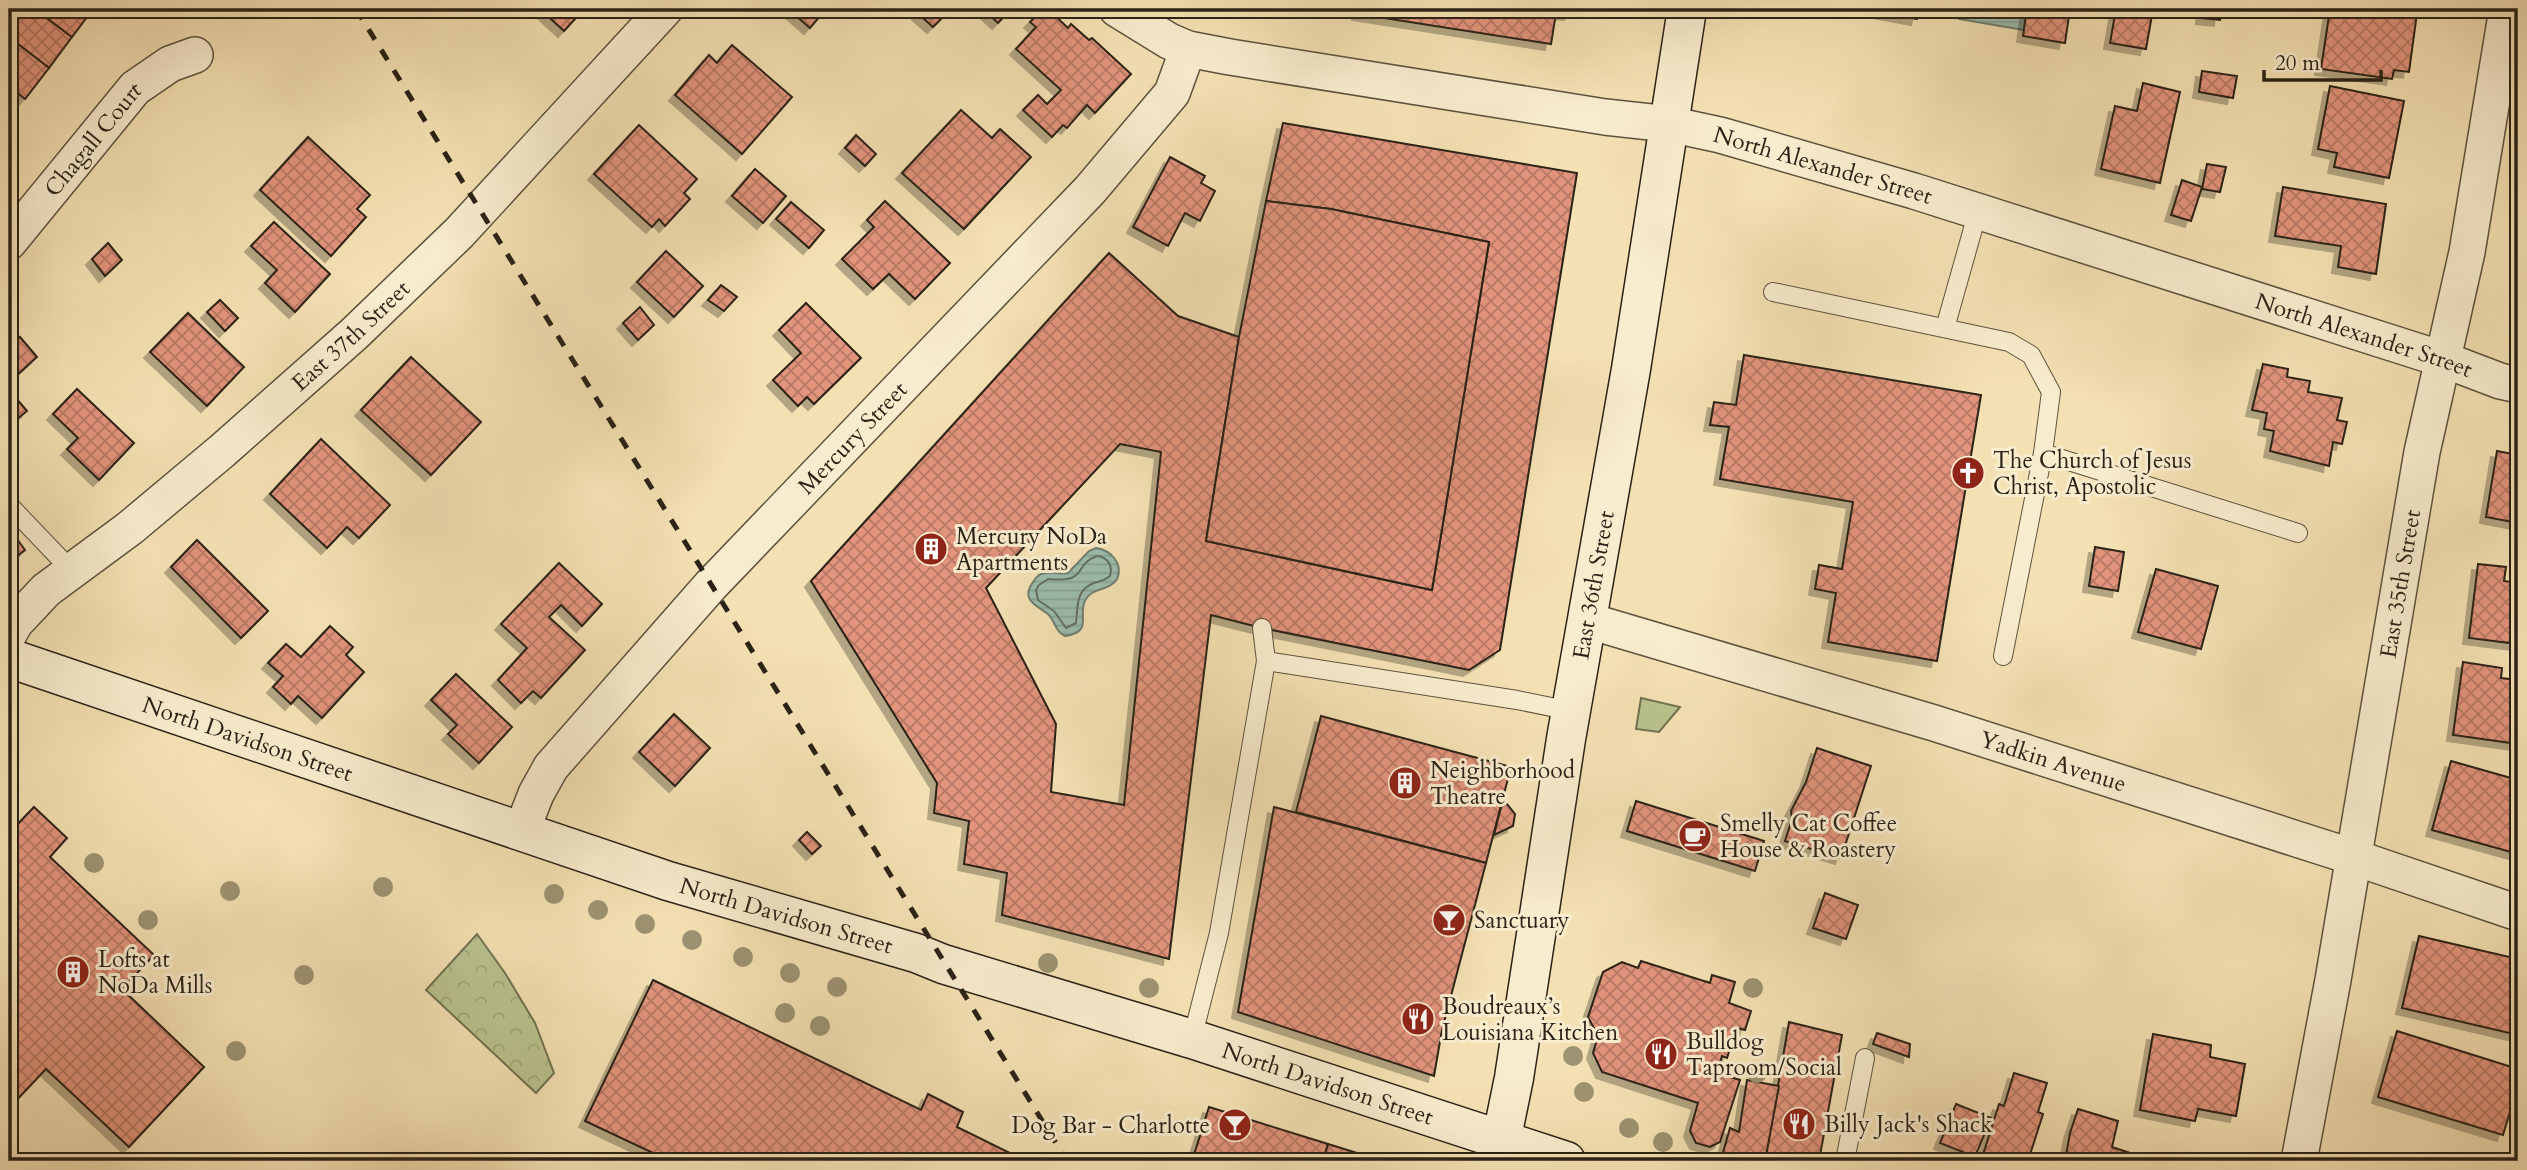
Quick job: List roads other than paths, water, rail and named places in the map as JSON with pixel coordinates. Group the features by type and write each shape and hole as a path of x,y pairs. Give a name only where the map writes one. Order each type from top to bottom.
{"street":[{"name":"East 37th Street","path":"9,634 15,623 46,590 130,528 364,325 459,233 665,9"},
{"name":"North Alexander Street","path":"1117,9 1169,41 1188,49 1591,115 1669,124 1720,135 1978,211 2518,385"},
{"name":"East 36th Street","path":"1500,1150 1514,1078 1586,620 1631,369 1687,9"},
{"name":"East 35th Street","path":"2299,1161 2333,980 2423,452 2467,252 2507,9"},
{"name":"Mercury Street","path":"522,830 536,794 551,767 711,585 1090,190 1172,93 1188,49"},
{"name":"Chagall Court","path":"9,242 135,88 170,64 195,55"},
{"name":"Yadkin Avenue","path":"1586,620 1934,723 2353,857 2518,913"},
{"name":"North Davidson Street","path":"9,658 668,881 916,953 943,964 1192,1039 1500,1150 1566,1161"}],"lane":[{"path":"1945,328 1978,211"},
{"path":"1773,292 2009,342 2031,355 2051,392 2043,453 2003,656"},
{"path":"2043,453 2298,533"},
{"path":"9,505 72,571"},
{"path":"1192,1039 1219,933 1266,661 1262,628"},
{"path":"1266,661 1571,710"},
{"path":"1845,1161 1865,1058"}],"water":[{"path":"1961,9 2027,9 2024,30 1959,19"},
{"path":"1096,548 1106,551 1114,558 1119,568 1117,579 1110,586 1089,595 1083,605 1080,631 1065,636 1059,632 1049,615 1032,602 1029,589 1042,574 1068,573 1089,551"}],"railway":[{"path":"356,9 1067,1161"}],"place":[{"name":"The Church of Jesus Christ, Apostolic","path":"1968,473"},
{"name":"Mercury NoDa Apartments","path":"931,549"},
{"name":"Neighborhood Theatre","path":"1405,783"},
{"name":"Smelly Cat Coffee House & Roastery","path":"1695,836"},
{"name":"Sanctuary","path":"1449,920"},
{"name":"Lofts at NoDa Mills","path":"73,972"},
{"name":"Boudreaux’s Louisiana Kitchen","path":"1418,1019"},
{"name":"Bulldog Taproom/Social","path":"1661,1054"},
{"name":"Billy Jack's Shack","path":"1799,1124"},
{"name":"Dog Bar - Charlotte","path":"1235,1125"}]}
